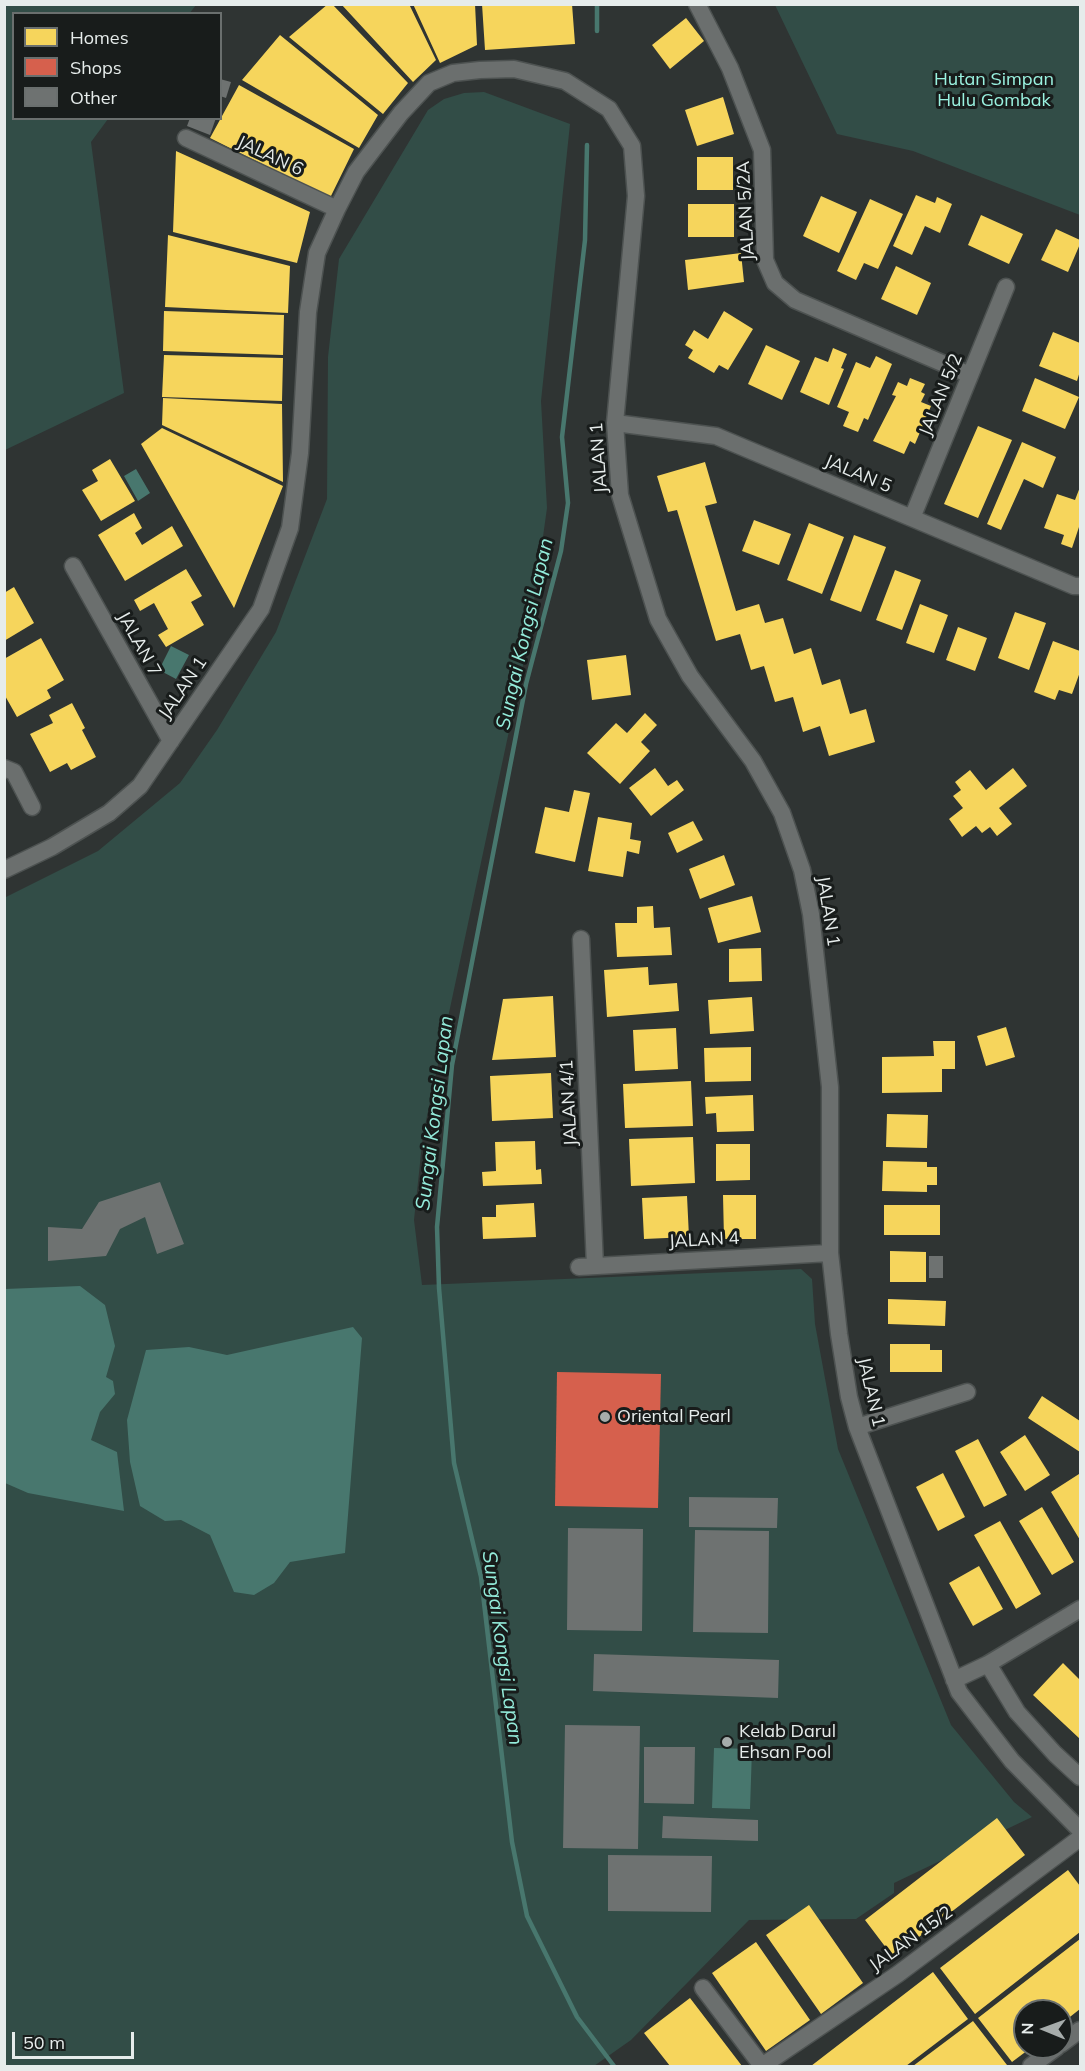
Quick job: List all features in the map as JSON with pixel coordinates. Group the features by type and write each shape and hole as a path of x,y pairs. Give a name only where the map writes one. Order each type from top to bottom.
{"street":[{"name":"JALAN 5/2A","path":"697,4 730,68 762,150 765,260 775,283 795,300 970,375"},
{"name":"JALAN 1","path":"4,870 109,813 140,786 261,609 290,528 300,453 308,312 318,253 336,209 356,172 401,112 429,83 453,73 514,69 565,81 609,109 632,146 636,196 615,423 620,495 658,619 690,676 753,761 782,813 802,870 811,914 830,1087 830,1253 838,1334 849,1397 857,1427 959,1692 1012,1761 1080,1830"},
{"name":"JALAN 6","path":"186,138 336,209"},
{"name":"JALAN 5/2","path":"912,518 1006,287"},
{"name":"JALAN 5","path":"615,423 716,436 1074,586 1080,586"},
{"name":"JALAN 7","path":"73,566 171,741"},
{"path":"4,768 14,772 32,807"},
{"name":"JALAN 4/1","path":"581,939 587,1266"},
{"name":"JALAN 4","path":"587,1266 830,1253"},
{"path":"857,1427 967,1392"},
{"path":"954,1680 988,1664 1080,1610"},
{"path":"988,1664 1017,1712 1055,1754 1080,1777"},
{"name":"JALAN 15/2","path":"762,2066 898,1974 1080,1838"},
{"path":"703,1988 762,2066"}],"green space":[{"path":"4,5 196,5 191,12 12,12 12,120 107,120 91,142 124,393 5,450"},
{"name":"Hutan Simpan Hulu Gombak","path":"775,5 1080,5 1080,215 913,151 837,134"},
{"path":"484,92 570,124 541,401 547,508 529,637 423,1135 414,1220 422,1285 801,1269 812,1279 815,1324 838,1449 951,1725 1014,1802 1032,1817 894,1883 894,1893 856,1919 749,1920 631,2040 594,2066 5,2066 4,898 98,851 180,783 217,730 276,632 327,499 328,357 339,259 428,110 444,99 464,93"}],"shaded area":[{"path":"136,469 150,493 138,501 124,476"},
{"path":"171,646 189,655 176,679 159,670"},
{"path":"80,1286 105,1305 115,1346 106,1377 113,1381 115,1394 100,1412 91,1440 117,1452 124,1511 28,1493 5,1483 5,1289"},
{"path":"353,1327 362,1338 345,1553 290,1562 274,1583 254,1595 234,1592 210,1535 181,1520 165,1521 140,1506 130,1462 127,1420 146,1350 189,1347 227,1355"},
{"path":"714,1748 752,1749 750,1809 712,1808"}],"building: Homes":[{"path":"328,4 332,4 408,83 383,114 289,37"},
{"path":"341,4 409,4 436,60 413,82"},
{"path":"413,4 475,4 477,45 440,63"},
{"path":"482,4 572,4 575,44 485,50"},
{"path":"686,18 704,41 670,69 652,45"},
{"path":"280,35 378,115 359,148 242,80"},
{"path":"239,85 354,149 330,198 210,138 222,120"},
{"path":"723,97 734,134 697,146 685,110"},
{"path":"176,151 310,212 297,263 173,232"},
{"path":"697,157 733,157 733,190 697,190"},
{"path":"916,195 935,203 937,197 952,204 940,233 925,226 912,255 893,246"},
{"path":"821,196 857,212 839,253 803,236"},
{"path":"870,199 903,214 878,269 864,263 856,280 837,271"},
{"path":"688,204 734,204 734,237 688,237"},
{"path":"981,215 1023,234 1009,264 968,245"},
{"path":"1056,229 1080,240 1068,272 1041,260"},
{"path":"168,235 290,266 288,313 165,307"},
{"path":"741,253 744,282 688,290 685,260"},
{"path":"896,266 931,283 917,315 881,299"},
{"path":"164,311 284,315 283,355 163,351"},
{"path":"724,311 753,329 728,370 719,365 714,373 688,358 693,350 685,345 694,330 708,339"},
{"path":"1053,332 1080,343 1080,371 1077,381 1039,366"},
{"path":"766,345 800,361 782,400 748,384"},
{"path":"833,348 847,354 841,368 844,369 829,405 800,392 815,357 828,362"},
{"path":"164,355 283,358 282,401 162,397"},
{"path":"876,356 892,364 868,420 864,418 858,432 843,426 849,412 837,407 856,362 870,368"},
{"path":"910,378 925,384 921,392 925,394 921,402 931,406 915,444 910,441 904,454 873,441 896,396 892,395 898,382 907,386"},
{"path":"1035,378 1079,397 1065,429 1022,411"},
{"path":"163,398 282,404 283,482 162,425"},
{"path":"978,426 1012,440 978,518 944,504"},
{"path":"162,428 283,486 234,608 141,444"},
{"path":"1022,442 1056,457 1043,488 1024,479 1001,530 987,524"},
{"path":"110,459 135,501 101,521 82,490 98,481 92,470"},
{"path":"705,462 717,503 705,506 736,611 759,604 765,623 783,618 794,654 811,648 822,685 840,679 850,714 866,709 875,742 829,756 820,726 803,732 793,697 775,702 764,666 751,670 740,634 716,641 677,510 668,512 657,476"},
{"path":"1080,487 1080,524 1072,548 1061,544 1064,535 1044,528 1057,494 1075,500"},
{"path":"134,513 142,528 135,533 142,545 172,526 183,546 125,581 98,535"},
{"path":"754,520 791,534 779,565 742,551"},
{"path":"809,523 844,537 822,594 787,580"},
{"path":"854,535 886,547 861,612 830,600"},
{"path":"186,569 202,596 191,602 204,625 166,647 158,635 168,629 154,603 140,611 134,600"},
{"path":"895,570 921,580 902,630 876,620"},
{"path":"14,587 34,623 4,641 4,593"},
{"path":"920,604 948,615 934,653 906,643"},
{"path":"1015,612 1046,623 1029,670 998,658"},
{"path":"958,627 987,638 975,671 946,660"},
{"path":"41,638 64,680 47,690 51,698 17,717 4,694 4,659"},
{"path":"1053,641 1080,651 1080,672 1072,694 1059,690 1055,700 1034,692"},
{"path":"626,655 631,695 592,700 587,660"},
{"path":"72,703 85,728 82,730 96,757 71,770 67,763 50,772 30,734 53,723 49,715"},
{"path":"645,713 657,725 641,742 650,751 620,784 587,753 616,723 627,733"},
{"path":"655,768 668,786 677,780 684,790 651,816 629,788"},
{"path":"1013,768 1027,786 999,808 1012,824 997,836 990,827 982,833 976,826 962,837 949,819 963,808 953,796 961,790 955,782 970,770 986,790"},
{"path":"574,790 590,793 575,862 535,853 545,807 569,812"},
{"path":"598,817 632,823 630,839 641,841 639,854 627,851 623,877 588,871"},
{"path":"693,821 703,840 677,853 668,833"},
{"path":"724,855 735,885 700,899 689,869"},
{"path":"752,896 761,932 718,943 708,908"},
{"path":"653,906 654,928 670,927 672,955 617,957 615,923 637,923 637,907"},
{"path":"761,948 762,981 729,982 729,949"},
{"path":"648,967 649,985 677,983 679,1011 607,1017 604,970"},
{"path":"553,996 556,1057 492,1060 503,999"},
{"path":"752,997 754,1031 710,1034 708,1000"},
{"path":"1006,1027 1015,1057 986,1066 977,1036"},
{"path":"676,1028 678,1069 635,1071 633,1030"},
{"path":"933,1041 955,1041 955,1069 942,1069 942,1092 882,1093 882,1057 934,1056"},
{"path":"751,1047 751,1081 705,1082 704,1048"},
{"path":"551,1073 553,1118 492,1121 490,1076"},
{"path":"691,1081 693,1126 625,1128 623,1084"},
{"path":"753,1095 754,1131 717,1132 716,1113 706,1114 705,1097"},
{"path":"887,1114 928,1115 927,1148 886,1147"},
{"path":"693,1137 695,1183 631,1186 629,1139"},
{"path":"535,1141 536,1170 541,1169 542,1184 483,1186 482,1172 496,1171 495,1142"},
{"path":"716,1144 750,1144 750,1180 716,1181"},
{"path":"883,1161 927,1162 927,1167 937,1167 937,1185 927,1185 927,1192 882,1191"},
{"path":"723,1195 756,1195 756,1239 724,1239"},
{"path":"687,1196 689,1237 644,1239 642,1198"},
{"path":"534,1203 536,1237 483,1239 482,1217 496,1217 496,1205"},
{"path":"884,1205 940,1205 940,1235 884,1235"},
{"path":"890,1251 926,1252 926,1282 890,1282"},
{"path":"888,1299 946,1301 945,1326 888,1324"},
{"path":"890,1344 930,1344 930,1350 942,1350 942,1372 890,1372"},
{"path":"1042,1396 1080,1421 1080,1452 1028,1418"},
{"path":"1025,1435 1050,1475 1025,1491 1000,1452"},
{"path":"978,1439 1007,1495 984,1507 955,1451"},
{"path":"943,1473 965,1517 938,1531 916,1487"},
{"path":"1079,1474 1080,1477 1080,1540 1051,1492"},
{"path":"1042,1507 1074,1562 1052,1575 1019,1521"},
{"path":"1000,1521 1041,1594 1016,1609 974,1535"},
{"path":"979,1566 1003,1609 973,1626 949,1583"},
{"path":"1063,1663 1080,1680 1080,1739 1033,1695"},
{"path":"997,1818 1025,1855 893,1957 865,1920"},
{"path":"1068,1870 1080,1886 1080,1932 975,2014 940,1968"},
{"path":"809,1905 863,1983 821,2014 766,1935"},
{"path":"1080,1939 1080,2009 1073,2015 1073,1999 1013,1999 1013,2059 1016,2059 1012,2062 978,2018"},
{"path":"756,1942 810,2020 766,2051 712,1973"},
{"path":"933,1972 968,2019 906,2066 811,2066"},
{"path":"690,1998 742,2066 670,2066 644,2033"},
{"path":"973,2021 1006,2066 913,2066"}],"building: Shops":[{"path":"557,1372 661,1374 658,1508 555,1506"}],"building: Other":[{"path":"222,80 231,82 226,98 222,97"},
{"path":"189,120 215,120 210,135 187,126"},
{"path":"160,1182 184,1244 157,1254 145,1217 120,1229 106,1256 48,1261 48,1227 82,1229 99,1202"},
{"path":"929,1256 943,1256 943,1278 929,1278"},
{"path":"689,1497 778,1498 777,1528 689,1527"},
{"path":"568,1528 643,1529 642,1631 567,1630"},
{"path":"695,1530 769,1531 768,1633 693,1632"},
{"path":"594,1654 779,1660 778,1698 593,1691"},
{"path":"565,1725 640,1726 638,1849 563,1848"},
{"path":"644,1747 695,1747 694,1804 644,1803"},
{"path":"663,1816 758,1820 758,1841 662,1838"},
{"path":"608,1855 712,1856 711,1912 608,1911"}],"waterway":[{"name":"Sungai Kongsi Lapan","path":"597,4 597,31"},
{"name":"Sungai Kongsi Lapan","path":"587,145 585,240 562,437 568,503 561,551 526,684 452,1065 437,1227 439,1288 454,1463 481,1577 512,1842 527,1916 577,2017 614,2066"}],"place":[{"name":"Oriental Pearl","path":"605,1417"},
{"name":"Kelab Darul Ehsan Pool","path":"727,1742"}]}
